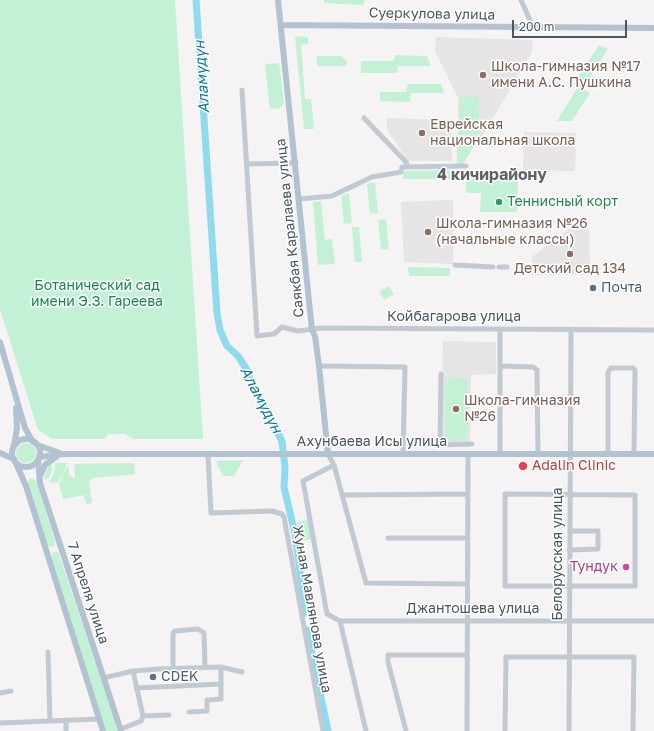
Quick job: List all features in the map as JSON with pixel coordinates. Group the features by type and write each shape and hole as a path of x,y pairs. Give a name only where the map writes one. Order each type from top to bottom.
{"main road":[{"name":"Саякбая Каралаева улица","path":"278,0 300,199 312,330 315,336 319,366 328,454"},
{"name":"Суеркулова улица","path":"281,25 654,28"},
{"path":"0,342 24,428 40,452 38,458 32,466 25,467 0,453"},
{"path":"14,460 17,428 16,398"},
{"path":"0,453 14,448 22,440 35,443"},
{"name":"Ахунбаева Исы улица","path":"35,443 49,450 65,454"},
{"name":"Ахунбаева Исы улица","path":"38,458 65,454 654,454"},
{"path":"39,479 45,465 54,457 65,454"},
{"name":"7 Апреля улица","path":"38,458 39,479 60,548 121,730"},
{"name":"7 Апреля улица","path":"14,460 26,486 103,731"},
{"path":"47,552 60,548"}],"street":[{"path":"521,0 533,27"},
{"path":"242,90 246,164 296,162"},
{"path":"364,118 406,162 408,167"},
{"name":"Койбагарова улица","path":"246,164 257,336 274,334 282,327 298,331 321,328 654,330"},
{"path":"300,199 332,196 372,177 401,172 402,167 466,166"},
{"path":"455,265 507,267"},
{"path":"500,329 500,454"},
{"name":"Белорусская улица","path":"569,731 571,330"},
{"path":"319,366 405,367 403,454"},
{"path":"500,366 533,367 537,370 538,454"},
{"path":"608,454 608,372 611,368 633,368 635,370 634,454"},
{"path":"441,374 440,445 472,444"},
{"name":"Жуная Мавлянова улица","path":"208,454 211,513 272,511 282,514 284,517 323,731"},
{"path":"328,454 334,465 343,495 366,583 467,584"},
{"path":"467,731 468,454"},
{"path":"334,465 303,481 327,614 340,621 366,731"},
{"path":"343,495 468,494"},
{"path":"505,494 571,494 635,495 635,586 505,586 505,494"},
{"path":"569,550 598,549 598,531 570,531"},
{"path":"388,538 468,538"},
{"name":"Джантошева улица","path":"340,621 654,621"},
{"path":"173,668 173,633 175,631 198,629 204,633 205,667"},
{"path":"48,652 50,721"},
{"path":"406,731 388,662 388,654 467,655"},
{"path":"505,731 506,657 634,657 633,731"},
{"path":"103,678 133,671 173,668 221,667 242,672"},
{"path":"189,712 207,711 207,700 221,699 221,667"},
{"path":"121,730 141,721 143,716 133,671"},
{"path":"136,688 221,684"},
{"path":"0,693 12,692"},
{"path":"143,716 169,715"},
{"path":"0,723 100,719"},
{"path":"66,720 66,731"}],"shaded area":[{"name":"Школа-гимназия №17 имени А.С. Пушкина","path":"436,37 533,40 532,52 480,140 458,140 458,98 435,51"},
{"path":"387,118 451,120 452,161 408,161 387,130"},
{"path":"524,132 576,133 575,171 523,170"},
{"name":"Школа-гимназия №26 (начальные классы)","path":"453,200 453,264 404,262 401,202"},
{"path":"569,229 589,229 590,275 531,275 532,257"},
{"name":"Школа-гимназия №26","path":"443,341 496,342 496,374 471,375 470,444 442,444"}],"green space":[{"name":"Ботанический сад имени Э.З. Гареева","path":"0,0 175,0 203,439 133,439 125,434 109,434 104,439 53,439 38,430 0,309"},
{"path":"324,0 365,0 363,5 324,3"},
{"path":"295,36 308,37 308,44 301,45 305,99 311,99 314,129 304,129"},
{"path":"599,45 608,49 583,89 590,93 572,121 557,121 578,87 574,84"},
{"path":"395,55 427,56 431,66 398,66 397,73 361,73 361,61 394,61"},
{"path":"317,56 340,56 346,60 347,66 317,66"},
{"path":"279,63 284,103 280,108 270,109 265,64"},
{"path":"408,84 441,84 444,93 411,93 410,102 380,101 380,92 406,92"},
{"path":"460,97 479,97 479,134 459,134"},
{"path":"457,140 477,141 463,164 457,164"},
{"path":"457,170 453,179 403,179 403,171"},
{"name":"Теннисный корт","path":"466,177 518,178 517,212 480,212 481,193 466,193"},
{"path":"375,182 378,213 370,214 367,184"},
{"path":"349,193 352,223 344,224 341,196"},
{"path":"321,201 325,240 332,239 335,264 318,265 313,202"},
{"path":"386,219 389,249 381,250 378,220"},
{"path":"352,227 359,227 362,262 355,262"},
{"path":"408,267 450,268 450,276 409,276"},
{"path":"389,286 394,294 384,300 379,292"},
{"path":"457,377 467,380 468,384 468,435 465,439 455,442 447,439 445,435 445,384 447,380"},
{"path":"26,443 33,446 36,453 33,460 26,463 19,460 16,453 19,446"},
{"path":"243,460 234,476 223,476 216,461"},
{"path":"52,461 52,471 49,478 44,480 48,467"},
{"path":"55,463 67,463 64,472 57,483 49,482 54,473"},
{"path":"134,463 135,474 92,478 89,482 92,503 86,504 84,495 63,499 59,483 67,467 69,468 69,475 74,478 74,464"},
{"path":"30,478 36,480 55,542 54,547 49,547 47,544 28,483"},
{"path":"308,520 312,539 300,541 297,522"},
{"path":"57,551 118,731 106,731 52,558 52,553"}],"waterway":[{"name":"Аламүдүн","path":"196,0 217,313 220,330 227,346 238,356 247,370 253,387 282,441 285,468 284,487 295,534 301,579 303,614"},
{"name":"Аламүдүн","path":"307,630 328,731"}],"place":[{"name":"Школа-гимназия №17 имени А.С. Пушкина","path":"483,75"},
{"name":"Еврейская национальная школа","path":"422,133"},
{"name":"Теннисный корт","path":"499,202"},
{"name":"Школа-гимназия №26 (начальные классы)","path":"428,232"},
{"name":"Детский сад 134","path":"570,254"},
{"name":"Почта","path":"593,288"},
{"name":"Школа-гимназия №26","path":"456,409"},
{"name":"Adalin Clinic","path":"523,466"},
{"name":"Тундук","path":"626,567"},
{"name":"CDEK","path":"153,677"}],"district":[{"name":"4 кичирайону","path":"492,175"}]}
